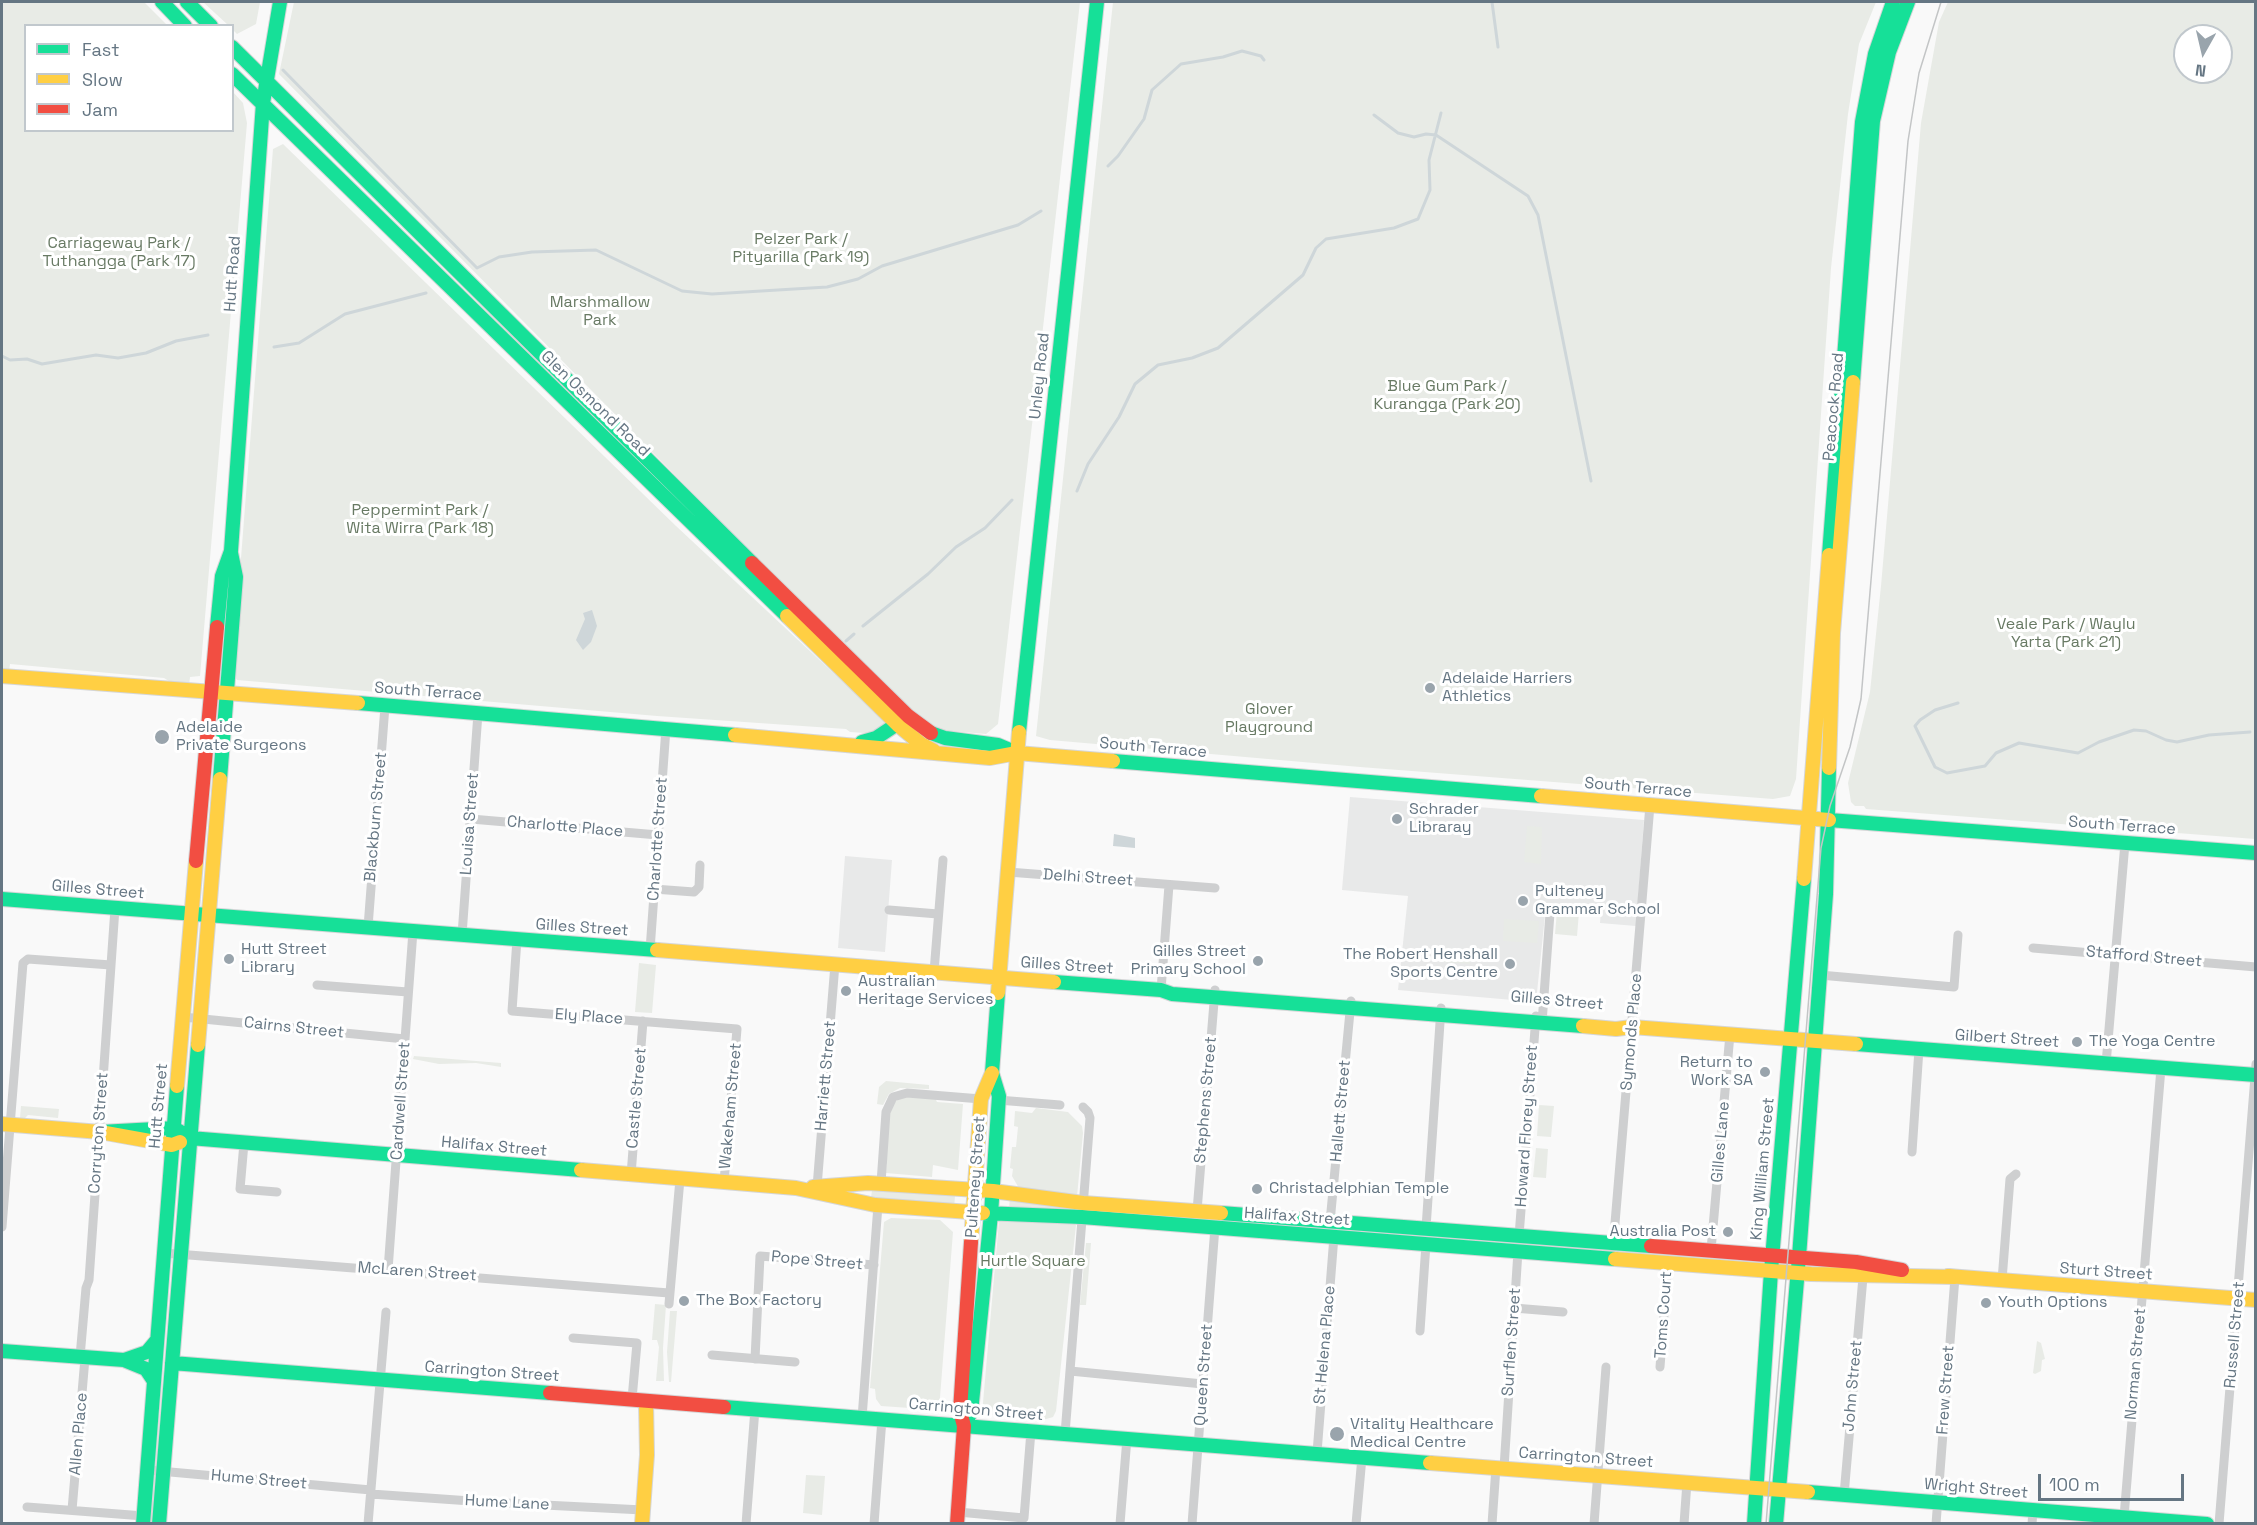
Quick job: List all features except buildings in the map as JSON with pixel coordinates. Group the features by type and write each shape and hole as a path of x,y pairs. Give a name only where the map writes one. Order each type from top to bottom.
{"main road":[{"path":"162,2 182,24"},
{"path":"187,2 209,24"},
{"name":"Hutt Road","path":"226,693 236,577 231,551 263,103 280,2"},
{"name":"Unley Road","path":"1017,753 1097,2"},
{"name":"Peacock Road","path":"1827,820 1837,513 1862,122 1875,54 1893,2"},
{"name":"Peacock Road","path":"1808,818 1873,121 1889,52 1908,2"},
{"name":"Glen Osmond Road","path":"234,49 266,78 508,321 814,633"},
{"name":"Glen Osmond Road","path":"234,76 497,331 814,633 903,720 921,744 939,753"},
{"path":"497,331 508,321"},
{"name":"Hutt Road","path":"210,692 222,576 231,551"},
{"name":"South Terrace","path":"2,676 666,728 990,758 1017,753 2256,853"},
{"name":"Hutt Street","path":"144,1520 172,1145 210,692"},
{"name":"Hutt Street","path":"159,1524 226,693"},
{"name":"South Terrace","path":"851,744 876,738 903,720 945,738 998,745 1017,753"},
{"name":"Pulteney Street","path":"964,1425 970,1412 993,1191 998,1100 992,1073 1017,753"},
{"name":"King William Street","path":"1754,1524 1772,1255 1808,818"},
{"path":"1776,1524 1798,1273 1826,894 1827,820"},
{"name":"Gilles Street","path":"2,898 1161,990 1172,994 1214,993 1441,1011 1539,1019 1616,1029 1630,1027 1791,1039"},
{"name":"Gilbert Street","path":"1791,1039 2161,1068 2255,1071"},
{"name":"Pulteney Street","path":"957,1518 964,1425 960,1411 981,1099 992,1073"},
{"path":"6,1124 100,1132 172,1145"},
{"path":"100,1132 174,1128"},
{"name":"Halifax Street","path":"174,1128 190,1138"},
{"name":"Halifax Street","path":"172,1145 190,1138 631,1174 795,1188 878,1205 973,1213 1083,1210 1196,1218 1330,1222 1772,1255"},
{"name":"Halifax Street","path":"795,1188 881,1183 993,1191 1083,1210"},
{"name":"Halifax Street","path":"1196,1218 1215,1227 1798,1273"},
{"path":"1425,1244 1426,1228"},
{"name":"Sturt Street","path":"1772,1255 1856,1262 1954,1277"},
{"name":"Sturt Street","path":"1798,1273 1863,1277 1954,1277 2256,1300"},
{"path":"124,1360 147,1352 157,1340"},
{"path":"2,1351 124,1360 146,1369 154,1380"},
{"name":"Carrington Street","path":"172,1363 1778,1490"},
{"path":"642,1517 647,1455 646,1400"},
{"name":"Wright Street","path":"1778,1490 1938,1502 2033,1517 2207,1524"}],"street":[{"name":"Blackburn Street","path":"368,927 385,706"},
{"name":"Louisa Street","path":"462,935 477,713"},
{"name":"Charlotte Street","path":"650,950 666,728"},
{"name":"Symonds Place","path":"1612,1258 1650,805"},
{"name":"Charlotte Place","path":"471,819 658,835"},
{"path":"2106,1064 2125,843"},
{"path":"934,972 943,860"},
{"path":"654,889 694,892 699,888 700,865"},
{"name":"Delhi Street","path":"1008,872 1215,888"},
{"path":"1161,990 1169,885"},
{"name":"Corryton Street","path":"83,1357 86,1288 89,1280 115,908"},
{"path":"889,909 938,914"},
{"name":"Howard Florey Street","path":"1519,1236 1550,913"},
{"name":"Cardwell Street","path":"388,1270 413,931"},
{"path":"1820,975 1954,987 1958,935"},
{"name":"Ely Place","path":"517,939 512,1011 737,1029"},
{"name":"Stafford Street","path":"2033,948 2256,967"},
{"path":"2,1227 6,1124 23,963 28,959 111,965"},
{"name":"Harriett Street","path":"817,1187 835,964"},
{"path":"317,985 408,992"},
{"name":"Stephens Street","path":"1196,1218 1214,993"},
{"name":"Hallett Street","path":"1330,1222 1351,1004"},
{"path":"1426,1228 1441,1011"},
{"name":"Cairns Street","path":"183,1017 405,1039"},
{"name":"Castle Street","path":"631,1174 643,1021"},
{"name":"Wakeham Street","path":"724,1182 737,1029"},
{"name":"Gilles Lane","path":"1711,1250 1730,1034"},
{"path":"1912,1152 1919,1049"},
{"name":"Norman Street","path":"2118,1519 2143,1292 2161,1068"},
{"name":"Russell Street","path":"2219,1524 2255,1071"},
{"path":"881,1183 886,1112 893,1097 907,1093 981,1099"},
{"path":"998,1100 1060,1105"},
{"path":"1065,1434 1090,1118 1083,1107"},
{"path":"244,1143 240,1189 278,1192"},
{"path":"2002,1280 2010,1179 2016,1174"},
{"path":"669,1304 680,1179"},
{"path":"862,1418 878,1205"},
{"name":"Queen Street","path":"1192,1524 1215,1227"},
{"name":"St Helena Place","path":"1317,1453 1334,1236"},
{"path":"1420,1331 1425,1244"},
{"name":"Surflen Street","path":"1492,1524 1500,1468 1518,1251"},
{"name":"McLaren Street","path":"164,1253 669,1293"},
{"name":"Pope Street","path":"755,1359 760,1256 874,1265"},
{"name":"Toms Court","path":"1660,1367 1668,1263"},
{"name":"John Street","path":"1844,1495 1863,1277"},
{"name":"Frew Street","path":"1936,1524 1954,1277"},
{"path":"1514,1308 1563,1312"},
{"path":"368,1524 386,1312"},
{"path":"573,1338 638,1343 646,1400"},
{"path":"712,1355 795,1362"},
{"name":"Allen Place","path":"72,1510 83,1357"},
{"path":"1594,1524 1606,1368"},
{"path":"1070,1371 1203,1384"},
{"path":"746,1524 755,1409"},
{"path":"874,1524 882,1419"},
{"path":"957,1518 1024,1518 1031,1431"},
{"path":"1120,1524 1127,1438"},
{"path":"1356,1524 1362,1457"},
{"name":"Hume Street","path":"147,1470 371,1492"},
{"path":"1684,1524 1687,1482"},
{"name":"Hume Lane","path":"371,1492 642,1517"},
{"path":"27,1507 72,1510 144,1520"}],"shaded area":[{"path":"592,610 597,626 591,642 583,650 576,640 585,619 583,613"},
{"name":"Pulteney Grammar School","path":"1350,797 1644,820 1636,926 1600,923 1601,910 1546,906 1536,1002 1398,990 1408,896 1342,890"},
{"path":"1114,834 1135,838 1135,848 1113,846"},
{"path":"845,856 892,860 885,952 838,948"}],"green space":[{"name":"Carriageway Park / Tuthangga (Park 17)","path":"2,2 144,2 166,24 24,24 24,132 234,132 234,93 243,103 247,123 200,676 190,677 189,686 177,686 164,678 10,664 9,671 2,671"},
{"path":"203,2 260,2 256,24 237,34 234,31 234,24 227,24"},
{"name":"Pelzer Park / Pityarilla (Park 19)","path":"294,2 1080,2 998,724 986,734 939,730 909,712 279,74"},
{"name":"Blue Gum Park / Kurangga (Park 20)","path":"1113,2 1876,2 1859,44 1848,114 1831,268 1796,779 1790,796 1773,799 1360,767 1050,740 1036,736"},
{"name":"Veale Park / Waylu Yarta (Park 21)","path":"1948,2 2255,2 2255,839 1866,809 1864,806 1855,806 1851,802 1848,783 1870,692 1881,586 1921,123 1939,22"},
{"name":"Peppermint Park / Wita Wirra (Park 18)","path":"283,144 676,526 887,723 880,734 850,732 846,729 657,716 237,680 232,673 273,149"},
{"path":"1527,826 1542,827 1541,864 1524,862"},
{"path":"1557,911 1579,912 1577,936 1555,934"},
{"path":"1504,919 1539,921 1537,943 1503,941"},
{"path":"1444,948 1471,950 1470,964 1443,962"},
{"path":"639,963 656,965 652,1013 635,1012"},
{"path":"414,1056 501,1063 501,1067 476,1063 439,1064 413,1059"},
{"path":"886,1081 929,1085 929,1089 900,1088 889,1094 883,1105 877,1104 879,1087"},
{"path":"901,1097 935,1098 937,1102 963,1104 958,1170 933,1165 932,1177 886,1173 889,1113"},
{"path":"1539,1105 1554,1106 1551,1137 1537,1136"},
{"path":"21,1106 59,1109 58,1118 28,1115 24,1119 20,1118"},
{"path":"1036,1108 1068,1112 1082,1126 1077,1196 1020,1190 1012,1176 1013,1169 1010,1168 1012,1147 1016,1147 1018,1127 1014,1126 1015,1111 1032,1113"},
{"path":"1536,1148 1548,1149 1546,1178 1533,1177"},
{"path":"872,1190 955,1195 954,1210 871,1198"},
{"path":"1010,1195 1077,1207 1077,1211 1009,1210"},
{"name":"Hurtle Square","path":"891,1218 940,1220 953,1232 939,1410 881,1406 876,1399 875,1389 870,1388 884,1222"},
{"name":"Hurtle Square","path":"999,1221 1073,1222 1076,1225 1056,1411 1053,1417 1046,1419 982,1414"},
{"path":"1086,1243 1091,1243 1086,1305 1080,1305"},
{"path":"655,1304 666,1305 663,1348 664,1381 656,1381 659,1347 657,1340 652,1340"},
{"path":"670,1311 677,1311 671,1382 669,1382 667,1352"},
{"path":"2037,1341 2041,1343 2045,1359 2042,1360 2041,1371 2035,1374 2033,1373"},
{"path":"806,1475 825,1476 822,1515 803,1513"}],"waterway":[{"path":"1492,2 1498,47"},
{"path":"1108,166 1118,156 1144,119 1152,90 1181,64 1223,57 1242,51 1261,56 1264,60"},
{"path":"283,70 477,268 499,257 532,252 596,250 682,291 712,294 827,287 858,279 882,266 1018,225 1041,211"},
{"path":"1077,491 1088,464 1119,417 1135,384 1158,365 1192,358 1218,348 1303,275 1316,248 1326,239 1394,228 1418,219 1430,190 1429,160 1441,113"},
{"path":"1374,115 1398,133 1414,137 1426,134 1436,135 1528,196 1538,215 1591,481"},
{"path":"274,347 299,343 345,314 426,293"},
{"path":"2,356 10,360 27,359 42,364 96,355 118,358 146,353 176,341 208,335"},
{"path":"863,626 928,574 956,547 985,528 1012,500"},
{"path":"846,641 854,634"},
{"path":"1958,703 1935,710 1915,726 1935,767 1947,773 1985,766 1996,753 2019,743 2078,753 2099,742 2134,730 2146,731 2177,742 2209,735 2250,732"}],"tram line":[{"path":"1766,1524 1821,848 1830,806 1850,747 1861,699 1908,141 1919,73 1941,2"}],"traffic: fast":[{"path":"162,2 183,24"},
{"path":"187,2 209,24"},
{"path":"217,627 222,576 231,551 263,103 280,2"},
{"path":"1019,732 1097,2"},
{"path":"1829,555 1862,122 1875,54 1893,2"},
{"path":"1853,382 1873,121 1889,52 1908,2"},
{"path":"234,49 752,563"},
{"path":"234,76 787,616"},
{"path":"220,779 236,577 231,553"},
{"path":"358,703 735,735"},
{"path":"862,742 876,738 903,720"},
{"path":"931,733 945,738 998,745 1017,753"},
{"path":"1113,761 1541,796"},
{"path":"1776,1524 1799,1257 1826,894 1829,768"},
{"path":"1829,820 2256,853"},
{"path":"1754,1524 1771,1271 1804,879"},
{"path":"2,899 657,950"},
{"path":"1054,982 1161,990 1172,994 1583,1026"},
{"path":"964,1426 971,1412 991,1214 999,1096 992,1073 998,993"},
{"path":"1856,1044 2256,1075"},
{"path":"159,1524 198,1045"},
{"path":"143,1524 177,1086"},
{"path":"100,1132 174,1128 190,1138 581,1170"},
{"path":"983,1213 1082,1217 1615,1259"},
{"path":"1221,1213 1651,1246"},
{"path":"124,1360 147,1352 157,1340"},
{"path":"2,1351 124,1360 146,1369 154,1381"},
{"path":"172,1363 550,1393"},
{"path":"724,1407 1430,1463"},
{"path":"1808,1492 2207,1524"}],"traffic: slow":[{"path":"1829,768 1833,633 1853,382"},
{"path":"1804,879 1829,555"},
{"path":"787,616 898,725 921,744 934,751"},
{"path":"2,676 358,703"},
{"path":"998,993 1019,732"},
{"path":"735,735 990,758 1017,753 1113,761"},
{"path":"198,1045 220,779"},
{"path":"1541,796 1829,820"},
{"path":"177,1086 196,861"},
{"path":"657,950 1054,982"},
{"path":"1583,1026 1616,1029 1632,1027 1856,1044"},
{"path":"971,1242 981,1099 992,1073"},
{"path":"2,1124 100,1132 172,1145 180,1142"},
{"path":"581,1170 796,1188 875,1205 983,1213"},
{"path":"813,1187 868,1183 993,1191 1083,1203 1221,1213"},
{"path":"1615,1259 1811,1274 1955,1277"},
{"path":"1948,1276 2256,1300"},
{"path":"642,1524 647,1455 646,1401"},
{"path":"1430,1463 1808,1492"}],"traffic: jam":[{"path":"752,563 908,716 931,733"},
{"path":"196,861 217,627"},
{"path":"957,1524 964,1426 960,1411 971,1242"},
{"path":"1651,1246 1856,1262 1902,1270"},
{"path":"550,1393 724,1407"}],"place":[{"name":"Adelaide Harriers Athletics","path":"1430,688"},
{"name":"Adelaide Private Surgeons","path":"162,737"},
{"name":"Schrader Libraray","path":"1397,819"},
{"name":"Pulteney Grammar School","path":"1523,901"},
{"name":"Hutt Street Library","path":"229,959"},
{"name":"Gilles Street Primary School","path":"1258,961"},
{"name":"The Robert Henshall Sports Centre","path":"1510,964"},
{"name":"Australian Heritage Services","path":"846,991"},
{"name":"The Yoga Centre","path":"2077,1042"},
{"name":"Return to Work SA","path":"1765,1072"},
{"name":"Christadelphian Temple","path":"1257,1189"},
{"name":"Australia Post","path":"1728,1232"},
{"name":"The Box Factory","path":"684,1301"},
{"name":"Youth Options","path":"1986,1303"},
{"name":"Vitality Healthcare Medical Centre","path":"1337,1434"}],"park label":[{"name":"Marshmallow Park","path":"600,312"},
{"name":"Glover Playground","path":"1269,719"}]}
